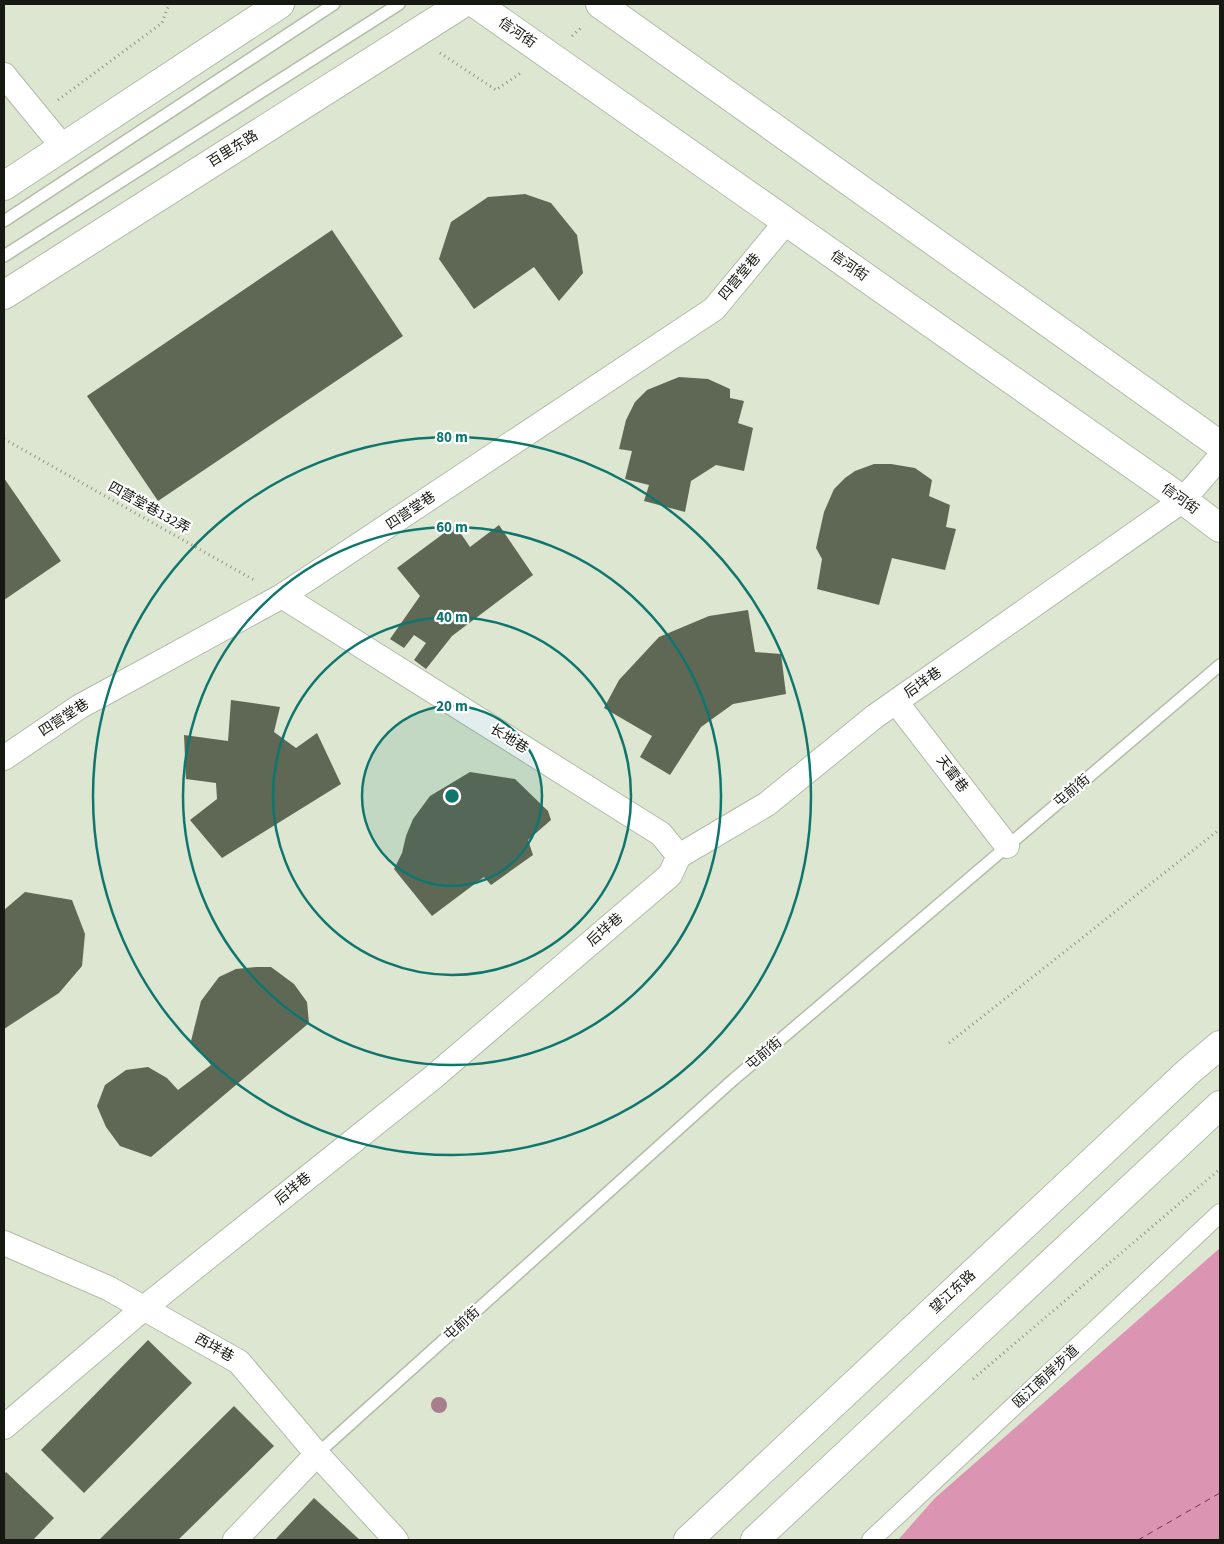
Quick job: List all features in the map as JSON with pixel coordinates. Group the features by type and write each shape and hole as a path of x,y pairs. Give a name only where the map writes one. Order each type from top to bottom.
{"main road":[{"path":"4,186 280,4"},
{"name":"百里东路","path":"4,295 462,4"},
{"name":"信河街","path":"476,4 1183,500 1220,528"},
{"path":"600,4 1220,445"},
{"name":"望江东路","path":"688,1540 1189,1071 1220,1045"},
{"path":"756,1540 1220,1105"}],"street":[{"path":"4,75 63,146"},
{"name":"四营堂巷","path":"4,758 79,707 282,596 714,310 786,222"},
{"name":"后垟巷","path":"4,1428 144,1308 431,1079 670,875 679,856 767,804 874,717 1183,500 1220,457"},
{"name":"长地巷","path":"282,596 661,834 679,856"},
{"name":"天雷巷","path":"896,702 1007,846"},
{"name":"瓯江南岸步道","path":"871,1540 1220,1213"},
{"name":"西垟巷","path":"4,1243 108,1288 239,1362 317,1454 396,1540"},
{"path":"236,1540 317,1454"}],"lane":[{"path":"4,221 334,4"},
{"path":"4,256 399,4"},
{"name":"屯前街","path":"317,1454 734,1079 1220,665"}],"path":[{"path":"37,115 162,23 169,4"},
{"name":"四营堂巷132弄","path":"4,439 282,596"},
{"path":"949,1043 1220,829"},
{"path":"972,1380 1220,1169"}],"shaded area":[{"path":"1220,1248 1220,1540 898,1540 935,1498"}],"building":[{"path":"525,194 551,203 577,235 583,273 559,301 534,267 474,309 439,259 451,222 488,197"},
{"path":"332,230 403,336 158,501 87,396"},
{"path":"679,377 708,379 730,389 730,398 744,401 738,423 753,428 744,471 716,465 691,481 685,512 644,501 649,485 625,479 632,451 619,449 626,420 635,402 647,390"},
{"path":"874,464 891,464 915,468 932,480 929,496 950,505 946,527 956,529 945,570 892,558 879,605 817,589 822,559 816,548 824,512 834,489 855,471"},
{"path":"4,478 61,561 4,600"},
{"path":"455,525 470,547 499,525 533,575 452,636 426,669 414,660 426,643 414,635 404,648 390,639 420,596 397,568"},
{"path":"748,610 755,652 781,654 786,694 733,704 701,727 670,775 640,757 652,736 604,708 619,680 659,637 709,616"},
{"path":"231,700 280,707 274,732 296,748 317,733 341,784 222,858 190,820 217,799 216,783 186,779 184,735 228,741"},
{"path":"470,772 515,779 548,811 551,820 528,840 533,855 491,885 484,877 432,916 394,869 402,853 413,819 430,796"},
{"path":"25,892 72,900 85,934 82,966 59,993 4,1029 4,910"},
{"path":"271,967 294,984 307,1002 309,1023 151,1157 120,1146 106,1127 97,1106 105,1085 126,1070 148,1067 167,1078 178,1090 211,1065 191,1041 201,1001 219,977 236,969"},
{"path":"148,1340 192,1383 84,1493 41,1450"},
{"path":"234,1406 274,1446 178,1540 99,1540"},
{"path":"6,1472 54,1518 33,1540 4,1540 4,1474"},
{"path":"314,1498 360,1540 275,1540"}],"ferry route":[{"path":"1138,1540 1220,1493"}]}
